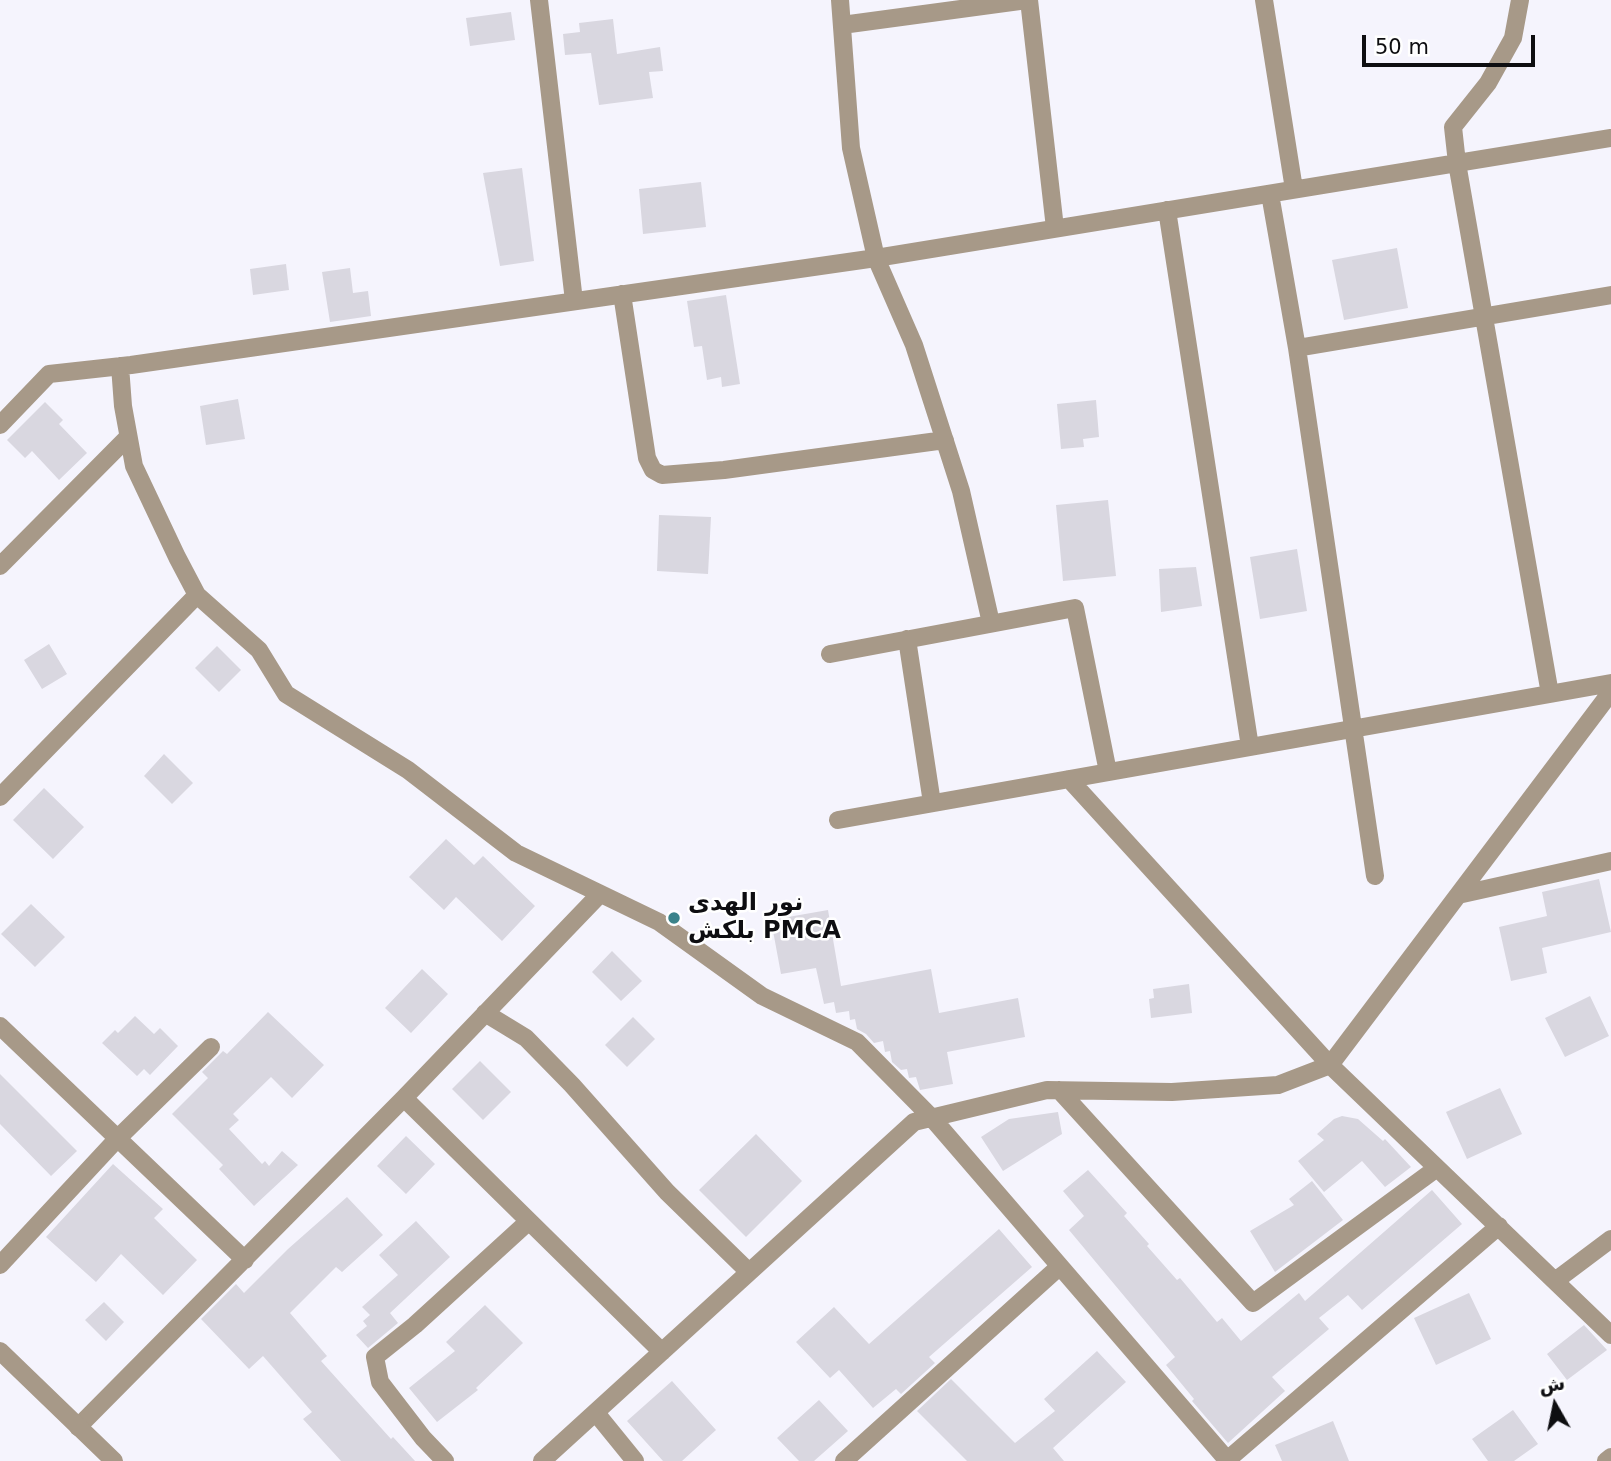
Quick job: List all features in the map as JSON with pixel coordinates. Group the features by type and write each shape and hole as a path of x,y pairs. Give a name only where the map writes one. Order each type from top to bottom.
{"street":[{"path":"539,0 573,301"},
{"path":"840,0 851,148 876,258 914,345 945,440 961,491 991,624"},
{"path":"842,26 1028,0 1055,229"},
{"path":"1264,0 1294,189"},
{"path":"1520,0 1513,38 1488,83 1454,127 1457,163 1550,694"},
{"path":"0,425 48,374 876,258 1611,138"},
{"path":"1270,194 1297,348 1375,876"},
{"path":"1167,210 1250,747"},
{"path":"622,294 648,458 653,470 662,475 945,440"},
{"path":"1297,348 1611,295"},
{"path":"120,366 123,407 134,466 197,595 259,650 286,694 408,769 516,853 659,922 762,996 857,1042 932,1118 1227,1461 1499,1226"},
{"path":"0,566 128,438"},
{"path":"0,797 197,595"},
{"path":"830,654 1075,608 1108,772"},
{"path":"907,639 932,803"},
{"path":"838,820 1611,683"},
{"path":"542,1461 914,1122 1047,1090 1172,1092 1278,1085 1330,1065 1611,692"},
{"path":"1069,779 1330,1065 1611,1335"},
{"path":"1458,895 1611,861"},
{"path":"78,1427 404,1098 600,894"},
{"path":"485,1013 526,1038 572,1085 667,1192 749,1272"},
{"path":"0,1026 245,1260"},
{"path":"0,1265 117,1139 211,1047"},
{"path":"1059,1090 1253,1303 1437,1168"},
{"path":"404,1098 662,1352"},
{"path":"445,1461 423,1438 380,1382 374,1357 415,1325 529,1221"},
{"path":"1555,1281 1611,1239"},
{"path":"844,1461 1059,1267"},
{"path":"0,1351 114,1461"},
{"path":"596,1413 635,1461"},
{"path":"1606,1461 1611,1457"}],"building":[{"path":"511,12 515,40 470,46 466,18"},
{"path":"613,19 617,54 660,47 663,71 649,72 653,98 599,105 591,53 565,55 563,34 580,32 579,23"},
{"path":"522,168 534,261 500,266 483,173"},
{"path":"701,182 706,227 643,234 639,189"},
{"path":"1397,248 1408,308 1344,320 1332,260"},
{"path":"286,264 289,290 253,295 250,269"},
{"path":"350,268 353,293 368,291 371,316 330,322 322,272"},
{"path":"726,295 740,384 722,387 721,377 707,380 702,346 694,347 687,301"},
{"path":"238,399 245,439 206,445 200,406"},
{"path":"1096,400 1099,437 1083,439 1084,447 1061,449 1057,404"},
{"path":"45,402 63,420 59,424 87,453 59,480 32,451 25,458 7,440"},
{"path":"1108,500 1116,576 1063,581 1056,505"},
{"path":"659,515 711,517 708,574 657,571"},
{"path":"1297,549 1307,611 1260,619 1250,557"},
{"path":"1196,567 1202,606 1161,612 1159,569"},
{"path":"49,644 67,674 42,689 24,660"},
{"path":"217,646 241,670 219,692 195,668"},
{"path":"164,754 193,783 172,804 144,776"},
{"path":"44,788 84,827 53,859 13,820"},
{"path":"446,839 474,865 483,856 535,906 502,941 456,897 444,910 409,877"},
{"path":"1599,879 1611,932 1542,948 1547,973 1511,981 1499,927 1547,916 1542,892"},
{"path":"31,904 65,937 35,967 1,934"},
{"path":"828,910 841,986 931,969 939,1013 1018,998 1025,1037 947,1052 953,1084 920,1090 916,1077 909,1078 907,1069 901,1070 892,1062 890,1051 885,1052 883,1041 874,1043 857,1029 855,1019 850,1020 849,1011 836,1013 834,1002 824,1004 816,968 781,974 771,920"},
{"path":"612,951 642,981 621,1001 592,972"},
{"path":"422,969 448,994 411,1033 385,1008"},
{"path":"1189,984 1192,1013 1151,1018 1149,999 1154,998 1153,989"},
{"path":"1590,996 1609,1036 1565,1057 1545,1018"},
{"path":"268,1012 324,1065 292,1098 271,1077 233,1114 239,1120 229,1129 262,1164 265,1161 269,1166 282,1151 298,1165 254,1206 219,1169 223,1165 172,1114 208,1078 202,1072 223,1051 227,1054"},
{"path":"135,1016 154,1034 160,1028 178,1046 150,1075 144,1069 137,1076 102,1043 115,1030 118,1033"},
{"path":"633,1017 655,1039 627,1067 605,1045"},
{"path":"480,1061 511,1092 483,1120 452,1089"},
{"path":"0,1074 77,1151 51,1176 0,1124"},
{"path":"1500,1088 1522,1134 1467,1159 1446,1112"},
{"path":"1058,1112 1062,1134 1003,1171 981,1137 1009,1119"},
{"path":"1342,1116 1358,1119 1383,1141 1385,1139 1411,1167 1385,1187 1362,1161 1324,1192 1298,1161 1324,1140 1317,1134 1334,1119"},
{"path":"756,1134 802,1181 746,1237 699,1190"},
{"path":"406,1136 435,1164 406,1194 377,1166"},
{"path":"113,1164 163,1209 154,1218 197,1260 163,1295 121,1254 96,1282 46,1237"},
{"path":"1088,1170 1127,1213 1124,1216 1177,1280 1180,1278 1217,1322 1222,1318 1241,1341 1299,1293 1305,1301 1432,1190 1462,1224 1362,1310 1348,1295 1319,1318 1329,1329 1272,1377 1285,1391 1228,1443 1166,1365 1175,1357 1069,1230 1084,1216 1063,1191"},
{"path":"1312,1181 1343,1220 1275,1272 1250,1231 1294,1205 1289,1199"},
{"path":"347,1197 383,1235 342,1272 336,1267 290,1313 327,1356 321,1361 391,1439 393,1437 415,1461 341,1461 303,1419 312,1412 263,1356 249,1369 201,1319 236,1284 244,1293 288,1249"},
{"path":"416,1221 450,1257 390,1313 398,1323 368,1348 356,1335 367,1326 363,1321 370,1315 362,1307 398,1275 379,1255"},
{"path":"999,1229 1032,1267 929,1357 935,1363 901,1394 896,1389 873,1408 839,1370 830,1378 796,1342 834,1307 869,1344"},
{"path":"1469,1293 1491,1339 1436,1365 1414,1318"},
{"path":"104,1302 124,1322 106,1341 85,1320"},
{"path":"485,1305 523,1343 476,1388 478,1390 437,1422 409,1388 455,1351 446,1342"},
{"path":"1584,1325 1607,1350 1567,1380 1547,1354"},
{"path":"1097,1351 1126,1382 1053,1448 1064,1461 967,1461 917,1411 951,1379 1015,1443 1055,1411 1044,1399"},
{"path":"672,1381 716,1430 682,1461 663,1461 627,1421"},
{"path":"819,1400 848,1431 814,1461 799,1461 777,1438"},
{"path":"1513,1410 1538,1444 1514,1461 1488,1461 1472,1439"},
{"path":"1333,1421 1349,1461 1282,1461 1275,1445"}],"place":[{"name":"نور الهدى بلكش PMCA","path":"674,918"}]}
